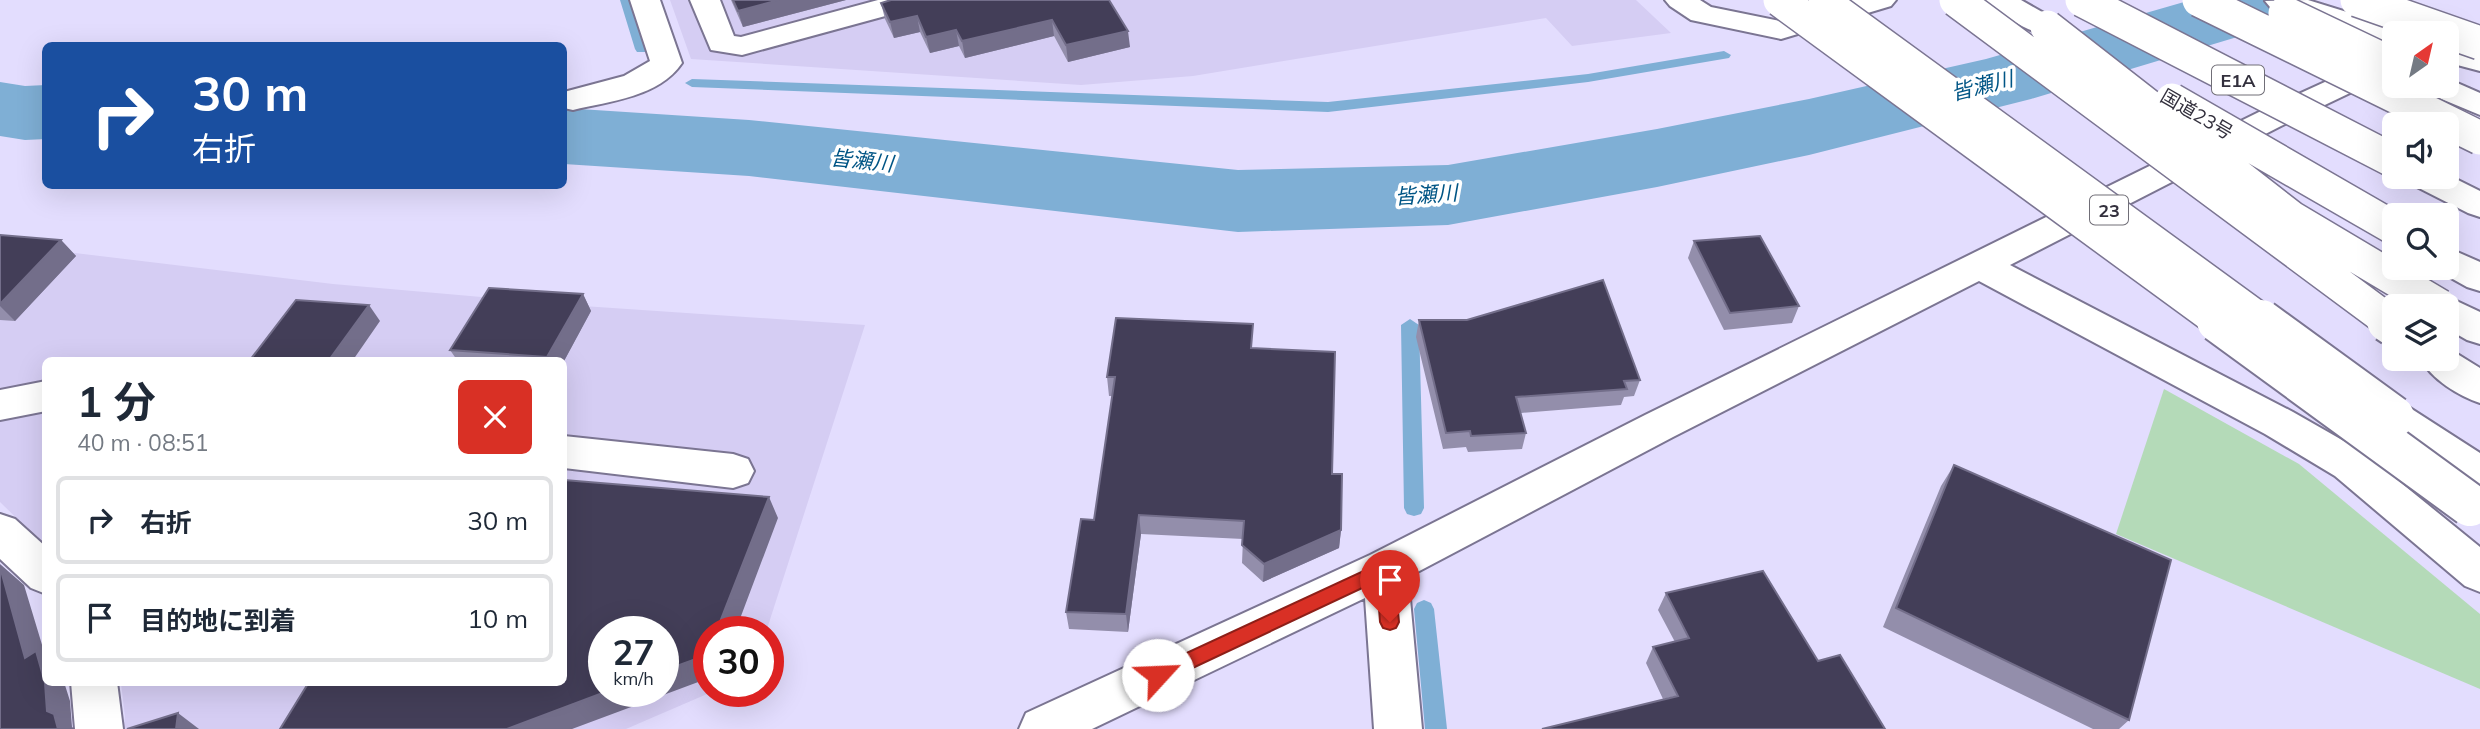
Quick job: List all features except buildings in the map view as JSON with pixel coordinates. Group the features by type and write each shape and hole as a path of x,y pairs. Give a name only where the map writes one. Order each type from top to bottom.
{"main road":[{"path":"573,100 632,84 659,71 666,63 645,0"},
{"path":"705,0 722,44 742,46 912,0"},
{"path":"1680,0 1702,14 1781,30 1881,0"},
{"path":"1780,0 2477,507"},
{"path":"1956,0 2382,317"},
{"name":"国道23号","path":"2000,0 2382,221"},
{"name":"E1A","path":"2082,0 2382,155"},
{"path":"2199,0 2480,138"},
{"path":"2258,0 2382,57"},
{"path":"2278,0 2382,32"},
{"path":"2357,0 2480,43"},
{"name":"23","path":"1823,1 2393,417 2477,507"},
{"path":"2459,32 2480,25"},
{"path":"2047,27 2292,218 2420,294"},
{"path":"2459,56 2480,62"},
{"path":"1044,729 1385,568 1659,426 2270,119 2382,68"},
{"path":"2459,96 2480,106"},
{"path":"2449,189 2480,205"},
{"path":"1981,266 2279,423 2349,464 2480,573"},
{"path":"2459,266 2480,278"},
{"path":"2459,318 2480,330"},
{"path":"2457,371 2480,388"},
{"path":"0,405 42,397"},
{"path":"567,452 733,471"},
{"path":"0,532 42,571"},
{"path":"1385,568 1398,729"},
{"path":"94,686 99,729"}],"shaded area":[{"path":"670,0 1636,0 1671,33 1572,46 1546,18 1193,76 1081,85 691,59"},
{"path":"0,244 333,284 583,306 865,325 771,616 693,616 693,700 679,706 679,616 588,616 588,707 677,707 626,729 123,729 125,717 121,686 567,686 567,357 42,357 42,543 0,502"}],"green space":[{"path":"2164,389 2299,464 2480,614 2480,689 2116,534"}],"waterway":[{"path":"627,0 642,49"},
{"name":"皆瀬川","path":"567,136 749,148 1238,201 1448,195 1657,158 1809,127 2002,81 2269,0"},
{"path":"692,83 1328,107 1588,78 1724,55"},
{"name":"皆瀬川","path":"0,109 42,112"},
{"path":"1410,325 1414,508"},
{"path":"1424,609 1436,729"}],"route":[{"path":"1158,675 1385,568 1390,622"}]}
